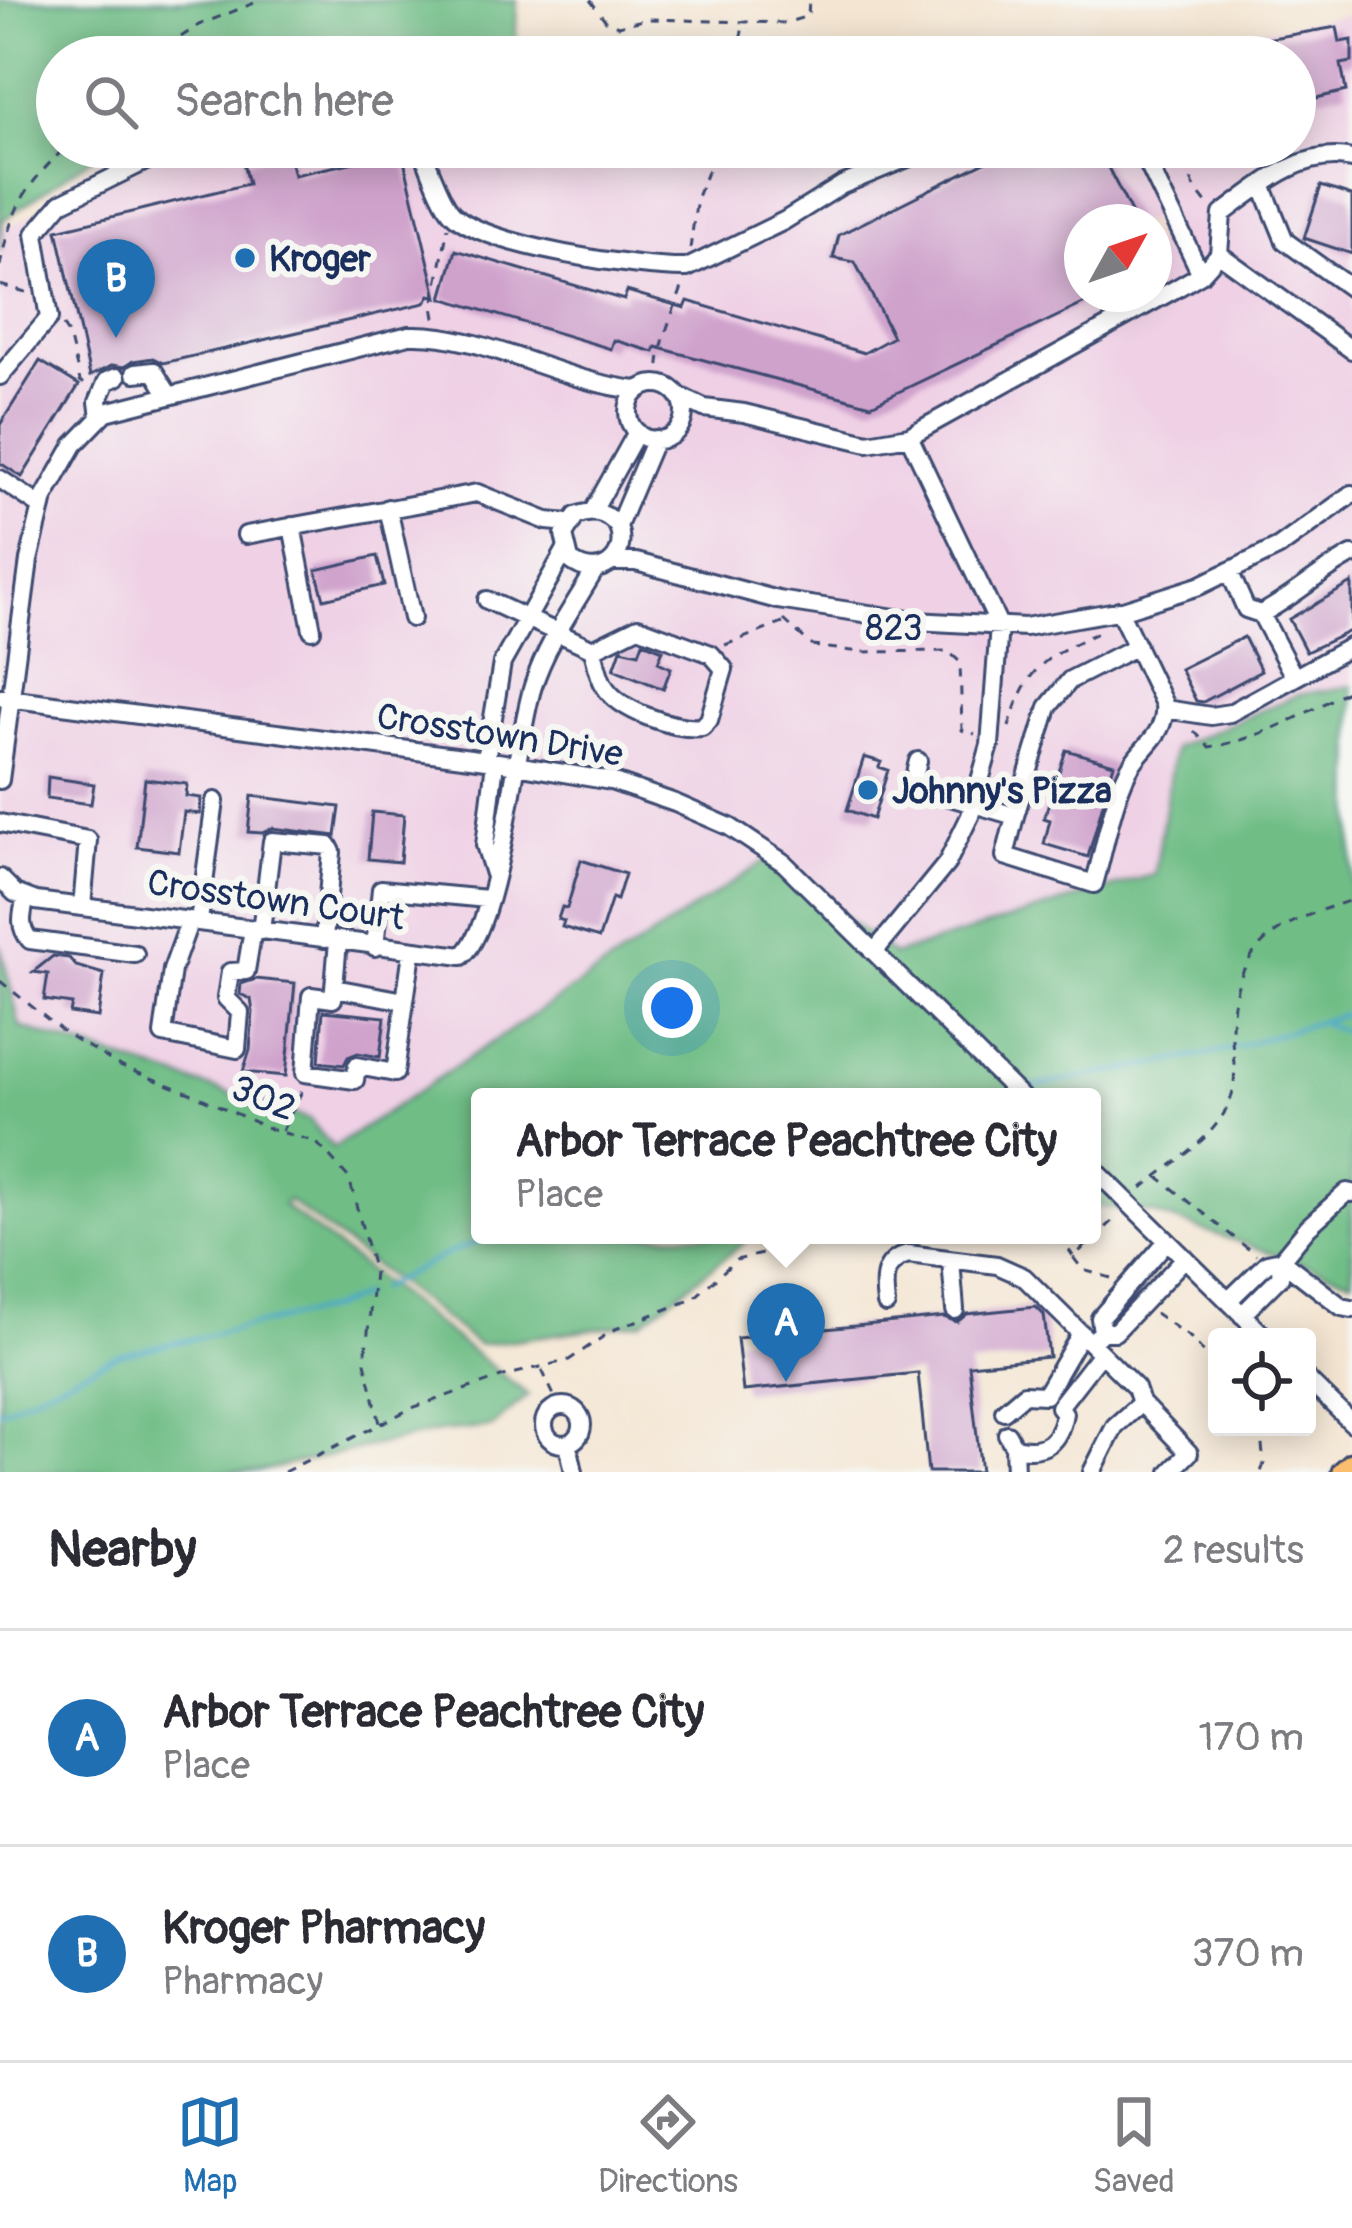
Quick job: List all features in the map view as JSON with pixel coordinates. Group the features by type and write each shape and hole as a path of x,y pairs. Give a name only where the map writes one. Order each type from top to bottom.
{"main road":[{"path":"1343,1472 1352,1463"}],"street":[{"path":"1316,159 1329,154 1352,159"},
{"path":"0,376 49,319 40,298 35,234 61,203 133,168"},
{"path":"431,168 452,214 494,236 572,254 687,268 784,221 842,184 882,168"},
{"path":"1150,168 1202,274"},
{"path":"633,398 659,384 704,408 868,443 909,436 1202,274 1219,254 1222,214 1290,168"},
{"path":"1262,185 1286,241 1352,289"},
{"path":"1219,254 1352,350"},
{"path":"0,780 5,698 42,507 74,445 106,412 409,335 437,334 633,398"},
{"path":"100,418 98,401 107,381 154,371 169,395"},
{"path":"246,535 477,493 547,521 569,523 593,512 646,436 676,430 683,416 679,395"},
{"path":"633,398 631,424 646,436"},
{"path":"683,416 704,408"},
{"path":"544,627 618,544 646,436"},
{"path":"875,951 947,863 974,803 991,738 999,625 909,436"},
{"path":"0,479 42,507"},
{"path":"593,512 611,518 618,544 637,562 778,600 915,621 1025,627 1121,615 1198,586 1280,547 1350,502"},
{"path":"388,508 412,618"},
{"path":"547,521 577,566 596,570"},
{"path":"544,627 537,599 564,547 569,523"},
{"path":"292,526 312,630"},
{"path":"1261,614 1299,594 1312,577 1352,556"},
{"path":"1229,571 1246,609 1261,614 1294,677"},
{"path":"537,599 544,627"},
{"path":"488,600 593,649 605,688 618,701 685,729 702,728 709,720 724,669 710,653 638,627 593,649"},
{"path":"1121,615 1173,710"},
{"name":"Crosstown Court","path":"0,878 26,897 82,907 462,956 470,949 507,828 533,684 546,659 544,627"},
{"name":"Crosstown Court","path":"494,875 485,845 502,663 544,627"},
{"path":"1137,646 1070,680 1048,707 1005,856 1094,884 1128,769 1173,710"},
{"path":"1173,710 1211,716 1230,713 1352,646"},
{"name":"Crosstown Drive","path":"5,698 490,761 611,782 675,802 730,827 784,863 1012,1088"},
{"path":"918,761 912,786 1015,816"},
{"path":"215,801 194,920 172,970 164,1034 237,1049 240,1012 226,998 230,972 246,971 272,842 328,846 332,852 333,999 310,996 305,1073 355,1080 357,1066 395,1073 412,952"},
{"path":"0,823 88,840 82,907"},
{"path":"375,946 381,889 487,899"},
{"path":"26,897 21,920 30,940 135,955"},
{"path":"334,988 405,1001"},
{"path":"1101,1176 1255,1328"},
{"path":"1228,1301 1352,1193"},
{"path":"1052,1401 1094,1340 1100,1318 1167,1241"},
{"path":"886,1304 883,1276 895,1258 908,1254 997,1265 1024,1276 1094,1340 1136,1388 1141,1403 1189,1453 1170,1472"},
{"path":"1052,1401 1094,1340 1115,1332 1185,1258"},
{"path":"952,1260 955,1310"},
{"path":"1274,1262 1352,1309"},
{"path":"1243,1315 1280,1277 1274,1262"},
{"path":"1316,1388 1352,1423"},
{"path":"1004,1411 1024,1394 1052,1401 1064,1413 1060,1433 1049,1445 1029,1450 1010,1441 1015,1472"},
{"path":"1092,1472 1114,1426 1141,1403"},
{"path":"559,1406 572,1408 580,1418 581,1430 568,1444 556,1443 544,1430 545,1417 559,1406"},
{"path":"568,1444 574,1472"}],"path":[{"path":"183,36 262,0"},
{"path":"590,0 606,21 618,26 646,19 785,22 808,16 809,0"},
{"path":"741,36 744,22"},
{"path":"0,266 13,210 26,186 44,168"},
{"path":"659,384 664,338 687,268 698,197 709,168"},
{"path":"1186,168 1206,203 1222,214"},
{"path":"434,306 452,214"},
{"path":"0,285 40,298 69,335 80,381 90,387"},
{"path":"991,738 1003,735 1022,686 1048,658 1121,615"},
{"name":"823","path":"710,653 785,622 813,646 860,652 948,651 960,662 962,730 991,738"},
{"path":"1173,710 1202,743 1222,746 1287,721 1352,688"},
{"path":"1142,1189 1200,1142 1227,1107 1233,1092 1236,988 1245,961 1280,927 1352,900"},
{"name":"302","path":"0,981 65,1034 120,1066 316,1142 350,1178 374,1272 365,1362 380,1423"},
{"path":"281,1132 304,1089 305,1073"},
{"path":"1156,1176 1274,1262"},
{"path":"284,1472 380,1423 467,1389 569,1360 613,1330 693,1299 736,1260 789,1244"},
{"path":"1066,1244 1073,1257"},
{"path":"541,1367 559,1406"},
{"path":"1261,1436 1261,1472"}],"shaded area":[{"path":"1352,14 1352,686 1174,748 1155,874 894,955 767,859 273,1188 0,1054 0,231 35,213 53,192 89,168 1316,168 1316,36 1229,36"}],"green space":[{"path":"0,0 517,0 516,36 36,36 36,168 77,168 3,220 0,251"},
{"path":"1352,686 1352,1280 1152,1213 1101,1207 1101,1088 471,1088 471,1244 742,1244 641,1322 478,1345 288,1200 283,1205 528,1395 492,1427 437,1432 256,1472 0,1472 0,944 20,1027 309,1119 333,1148 768,859 894,955 1155,874 1174,748 1297,695"}],"building":[{"path":"1337,27 1340,42 1352,40 1352,62 1341,64 1346,91 1316,98 1316,36 1284,36"},
{"name":"Kroger","path":"244,168 292,168 294,175 327,168 406,168 437,297 163,363 153,358 124,367 113,365 90,376 57,230 248,184"},
{"path":"973,168 1108,168 1127,204 1064,204 1066,312 871,405 656,347 654,352 614,340 611,349 442,298 456,250 624,300 627,291 685,308 688,301 864,353 893,337 855,262 833,258 839,235"},
{"path":"1321,186 1352,196 1352,254 1304,238"},
{"path":"40,361 79,385 22,477 0,463 0,425"},
{"path":"377,556 384,585 324,599 316,570"},
{"path":"1352,583 1352,630 1306,652 1289,619"},
{"path":"1244,637 1261,671 1203,702 1196,701 1180,669"},
{"path":"643,642 663,650 658,662 671,668 663,689 614,669 621,649 639,653"},
{"path":"1066,750 1114,764 1088,857 1044,844 1050,820 1044,818"},
{"name":"Johnny's Pizza","path":"864,757 881,762 879,767 888,770 873,819 847,810"},
{"path":"48,777 94,784 91,804 47,798"},
{"path":"145,779 187,784 186,796 201,798 200,814 184,812 179,852 137,847"},
{"path":"252,796 340,807 336,836 273,828 248,832"},
{"path":"372,812 404,815 400,862 368,859"},
{"path":"581,860 625,874 599,938 562,927 564,921 558,919 562,907 567,908"},
{"path":"53,956 104,974 98,1017 70,1013 72,1004 44,1000 48,974 33,972"},
{"path":"256,979 295,983 286,1076 243,1072 253,1012 251,999 240,994 241,984"},
{"path":"323,1011 385,1017 380,1057 358,1053 344,1065 319,1062"},
{"path":"1036,1307 1044,1315 1049,1357 969,1365 981,1472 928,1472 918,1373 743,1391 737,1338 944,1317 957,1322 967,1314"}],"waterway":[{"path":"1026,1088 1215,1053 1352,1012"},
{"path":"1322,1023 1352,1034"},
{"path":"379,1289 473,1244"},
{"path":"0,1411 118,1355 329,1309 363,1295"}],"place":[{"name":"Kroger","path":"245,258"},
{"name":"Kroger Pharmacy","path":"116,338"},
{"name":"Johnny's Pizza","path":"868,790"},
{"name":"Arbor Terrace Peachtree City","path":"786,1382"}]}
